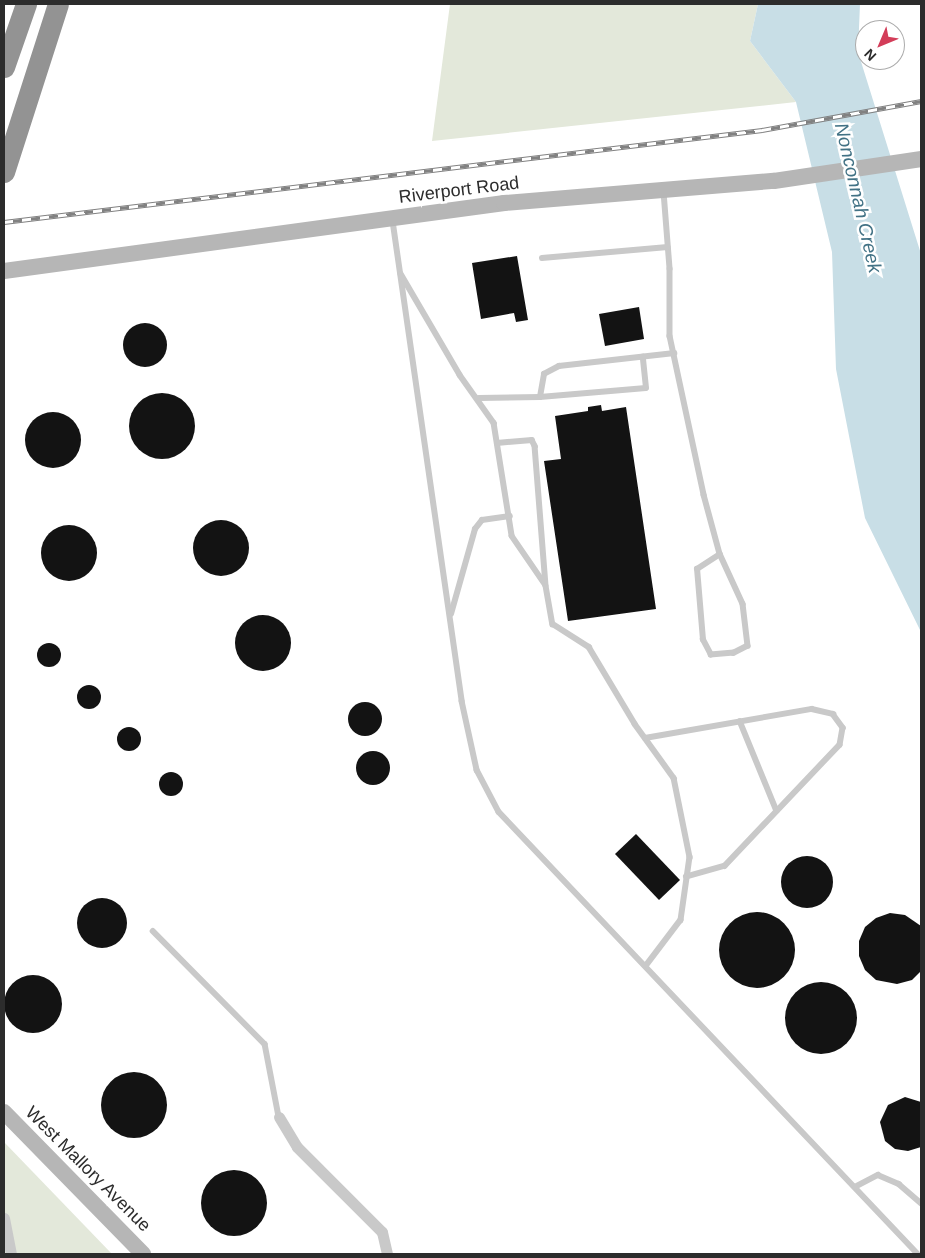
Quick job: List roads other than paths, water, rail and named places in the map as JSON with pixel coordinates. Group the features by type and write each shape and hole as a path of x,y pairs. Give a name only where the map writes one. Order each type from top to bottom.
{"highway":[{"path":"4,67 26,4"},
{"path":"4,172 58,4"}],"main road":[{"name":"Riverport Road","path":"4,271 504,203 774,181 920,159"},
{"name":"West Mallory Avenue","path":"6,1121 144,1254"}],"street":[{"path":"279,1117 297,1147 382,1232 387,1254"},
{"path":"4,1218 11,1254"}],"lane":[{"path":"664,190 668,247 670,336 704,495 720,554 743,604 748,646 734,653 710,655 703,640 697,569 720,554"},
{"path":"392,219 450,616 477,770 499,812 918,1254"},
{"path":"542,258 668,247"},
{"path":"400,272 460,375 479,398 494,423 512,536 546,586"},
{"path":"540,397 544,374 559,366 674,353"},
{"path":"479,398 540,397 646,388 643,356"},
{"path":"497,443 532,440 535,446 546,586 553,624 588,647 645,738 674,778 690,857 681,920 646,965"},
{"path":"450,616 475,529 482,520 510,516"},
{"path":"645,738 812,709 833,714 843,728 840,744 725,866 687,877"},
{"path":"740,721 777,811"},
{"path":"153,931 265,1044 279,1117"},
{"path":"855,1187 878,1176 899,1184 921,1203"}],"water":[{"name":"Nonconnah Creek","path":"758,4 860,4 859,20 855,20 855,70 864,70 921,254 921,632 865,518 836,369 832,252 796,102 750,41"}],"railway":[{"path":"4,222 762,130 921,101"}]}
